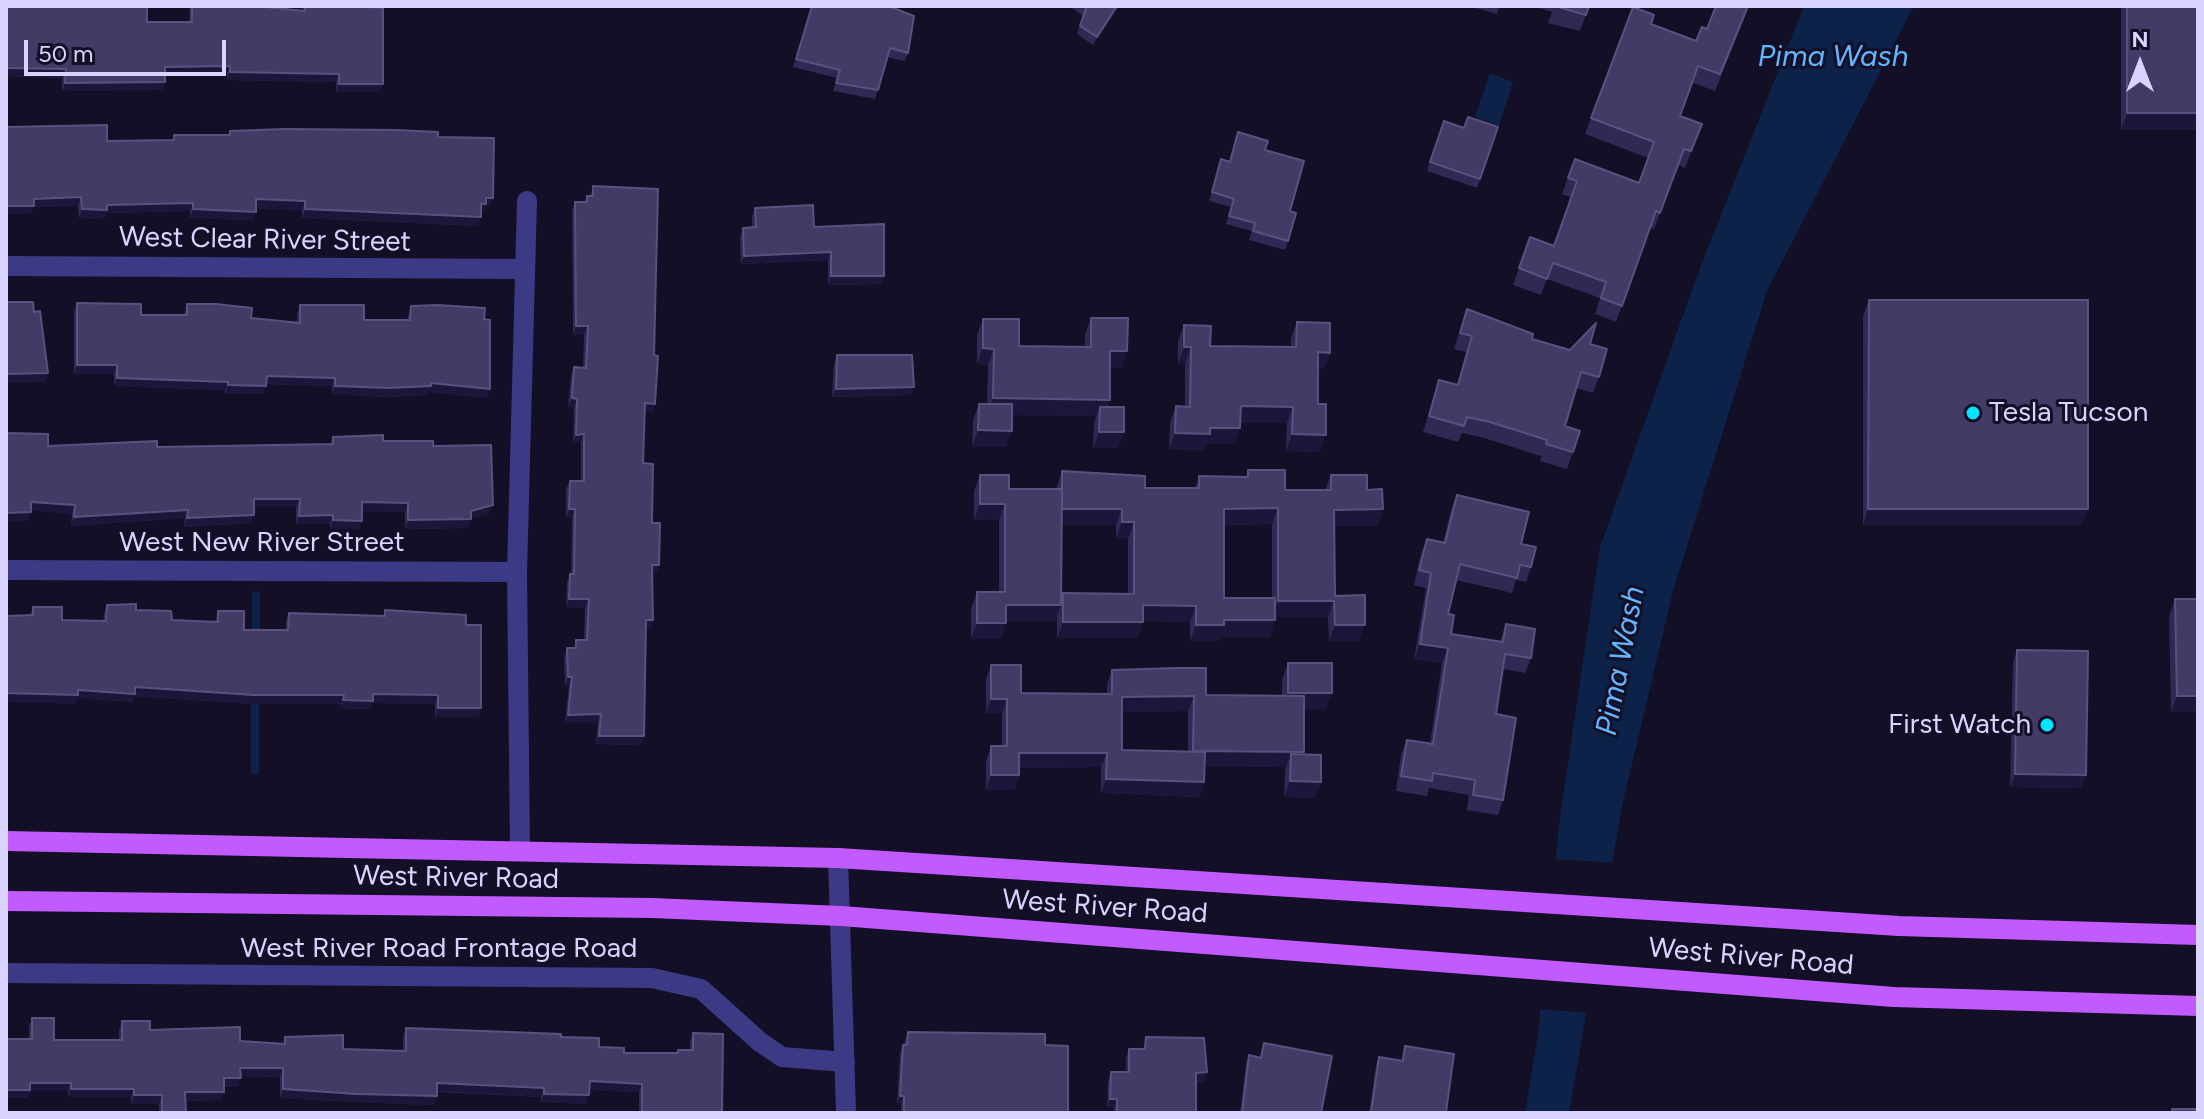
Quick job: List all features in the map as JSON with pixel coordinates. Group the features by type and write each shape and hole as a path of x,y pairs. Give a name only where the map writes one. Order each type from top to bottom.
{"main road":[{"name":"West River Road","path":"6,841 838,858 1899,926 2198,935"},
{"name":"West River Road","path":"6,901 652,908 841,916 1499,964 1894,997 2198,1006"}],"street":[{"path":"520,851 522,775 517,572 527,201"},
{"name":"West Clear River Street","path":"6,266 523,269"},
{"name":"West New River Street","path":"6,570 517,572"},
{"path":"838,858 846,1113"},
{"name":"West River Road Frontage Road","path":"6,973 652,978 701,989 760,1042 782,1057 845,1062"}],"water":[{"name":"Pima Wash","path":"1804,6 1914,6 1767,291 1673,591 1622,806 1569,1113 1525,1113 1538,1035 1560,817 1600,547 1701,265"},
{"path":"1490,73 1513,82 1499,126 1475,117"}],"pier":[{"path":"1552,859 1616,863 1590,1013 1537,1009"}],"building":[{"path":"6,6 147,6 147,22 192,22 192,6 255,6 305,11 305,6 383,8 383,84 339,84 339,74 230,72 230,66 165,67 165,82 65,83 66,69 6,68"},
{"path":"812,6 888,6 914,16 908,53 890,48 878,90 836,83 840,70 796,59"},
{"path":"1084,6 1117,6 1097,37 1080,26"},
{"path":"1555,6 1589,6 1586,15"},
{"path":"1716,6 1748,6 1720,74 1698,66 1680,116 1702,124 1691,151 1684,149 1660,213 1656,211 1622,306 1601,298 1606,282 1553,263 1547,279 1519,268 1530,237 1554,246 1577,181 1568,178 1575,159 1639,183 1654,142 1591,118 1633,7 1654,15 1651,24 1696,41 1702,27 1707,29"},
{"path":"2127,6 2198,6 2198,113 2127,113"},
{"path":"1468,117 1498,127 1480,179 1430,162 1444,121 1464,128"},
{"path":"107,125 107,141 174,140 174,135 230,135 230,131 285,129 396,130 438,132 438,137 494,138 493,198 486,198 486,204 481,204 481,217 305,209 305,201 256,199 256,212 193,209 193,203 107,205 107,210 82,209 81,197 34,199 34,206 6,206 6,127"},
{"path":"1238,132 1268,141 1265,150 1304,161 1290,211 1296,213 1288,241 1253,231 1255,223 1229,216 1234,199 1212,192 1221,159 1230,162"},
{"path":"593,186 658,189 654,355 658,356 655,404 645,403 643,463 653,464 652,523 660,523 659,565 652,565 653,620 646,620 644,736 599,736 601,714 568,715 572,677 568,677 567,648 576,648 576,640 587,640 589,599 569,599 570,574 574,574 575,509 569,509 570,481 584,481 584,434 576,435 577,399 572,398 574,367 586,368 588,326 576,326 575,202 587,202 587,196 593,196"},
{"path":"813,205 814,227 884,224 884,276 831,276 831,252 744,256 743,228 756,227 755,208"},
{"name":"Tesla Tucson","path":"1869,300 2088,300 2088,509 1868,509"},
{"path":"6,302 33,302 34,312 40,311 48,373 6,374"},
{"path":"77,303 141,304 141,315 187,315 187,304 216,304 252,308 251,318 300,323 300,305 364,305 364,320 410,320 411,306 485,308 484,319 490,320 490,389 431,383 431,386 389,388 335,386 335,378 267,376 266,386 117,378 117,365 77,365"},
{"path":"1467,309 1533,334 1532,339 1570,350 1596,323 1590,344 1607,349 1599,377 1581,372 1565,426 1580,431 1573,452 1546,444 1547,440 1490,422 1467,417 1464,426 1429,416 1439,380 1458,385 1472,336 1460,333"},
{"path":"1091,318 1128,318 1127,351 1110,351 1110,400 993,398 994,349 983,348 983,319 1019,319 1019,346 1091,347"},
{"path":"1297,322 1330,323 1330,353 1318,352 1318,404 1326,404 1326,435 1292,434 1293,407 1241,406 1240,428 1210,428 1210,434 1175,433 1176,406 1190,407 1191,347 1184,347 1184,325 1211,326 1210,346 1296,347"},
{"path":"837,355 912,355 914,387 836,389"},
{"path":"979,404 1012,404 1012,431 978,430"},
{"path":"1100,407 1124,407 1124,432 1099,432"},
{"path":"6,433 48,434 48,446 157,441 157,447 333,444 333,437 383,435 383,441 433,441 433,446 491,445 493,505 471,511 471,519 408,520 408,503 362,502 362,521 333,520 333,515 299,516 300,499 254,499 254,515 187,518 188,510 74,517 75,505 31,502 31,512 6,513"},
{"path":"1248,470 1285,470 1285,490 1331,490 1331,475 1367,475 1367,490 1382,489 1383,509 1334,510 1335,596 1365,595 1365,625 1335,625 1334,601 1278,601 1278,508 1224,509 1224,598 1275,598 1275,620 1224,620 1224,625 1196,625 1196,606 1143,605 1143,622 1063,622 1063,593 1134,594 1134,522 1122,522 1122,509 1062,509 1062,471 1145,476 1145,488 1199,488 1199,476 1248,477"},
{"path":"980,475 1009,475 1009,489 1062,489 1061,605 1006,605 1006,623 977,623 977,592 1005,592 1005,504 980,504"},
{"path":"1457,495 1529,512 1521,544 1536,547 1531,567 1520,565 1517,578 1460,564 1448,614 1454,615 1451,634 1503,642 1506,624 1535,629 1531,658 1505,654 1496,714 1516,718 1503,800 1473,795 1475,780 1433,773 1432,781 1401,776 1407,740 1433,744 1448,648 1420,644 1431,573 1419,570 1427,539 1445,543"},
{"path":"2175,599 2198,599 2198,696 2177,696"},
{"path":"136,604 136,610 171,611 172,620 218,622 218,611 244,611 244,630 288,630 289,613 385,616 385,610 466,615 466,625 481,625 481,708 438,708 438,695 373,694 373,701 343,700 344,695 253,695 135,687 135,694 78,690 78,695 6,693 6,616 33,615 33,607 62,607 62,620 106,621 107,605"},
{"name":"First Watch","path":"2017,650 2088,651 2086,775 2015,774"},
{"path":"1288,663 1332,663 1332,693 1288,693"},
{"path":"991,665 1021,665 1021,693 1112,694 1112,670 1206,668 1206,695 1304,696 1304,752 1193,751 1194,696 1122,697 1122,750 1205,752 1204,782 1106,779 1107,753 1019,753 1019,775 991,775 991,746 1007,746 1007,699 991,699"},
{"path":"1291,754 1321,755 1321,782 1290,781"},
{"path":"32,1018 54,1018 54,1040 122,1040 122,1021 150,1021 150,1030 240,1027 240,1041 285,1044 285,1037 343,1035 343,1049 406,1051 406,1028 599,1038 599,1047 624,1048 624,1053 678,1053 678,1050 693,1050 693,1033 723,1034 722,1113 642,1113 642,1084 590,1081 589,1095 544,1094 544,1088 437,1083 437,1096 283,1089 283,1068 240,1068 241,1078 224,1078 224,1092 185,1092 186,1113 162,1113 162,1095 134,1095 134,1089 71,1089 71,1083 30,1083 30,1090 6,1090 6,1039 32,1039"},
{"path":"908,1032 1045,1034 1045,1045 1068,1046 1068,1113 904,1113 904,1096 900,1096 903,1045 907,1045"},
{"path":"1146,1037 1204,1038 1207,1072 1196,1073 1196,1113 1117,1113 1117,1099 1110,1099 1111,1072 1129,1072 1129,1049 1145,1049"},
{"path":"1264,1043 1332,1056 1321,1113 1242,1113 1249,1055 1261,1058"},
{"path":"1405,1046 1454,1054 1446,1112 1449,1113 1371,1113 1379,1057 1403,1061"},
{"path":"2172,1109 2198,1109 2198,1113 2172,1113"}],"waterway":[{"path":"256,595 256,638"},
{"path":"255,695 255,771"}],"place":[{"name":"Tesla Tucson","path":"1973,413"},
{"name":"First Watch","path":"2047,725"}]}
